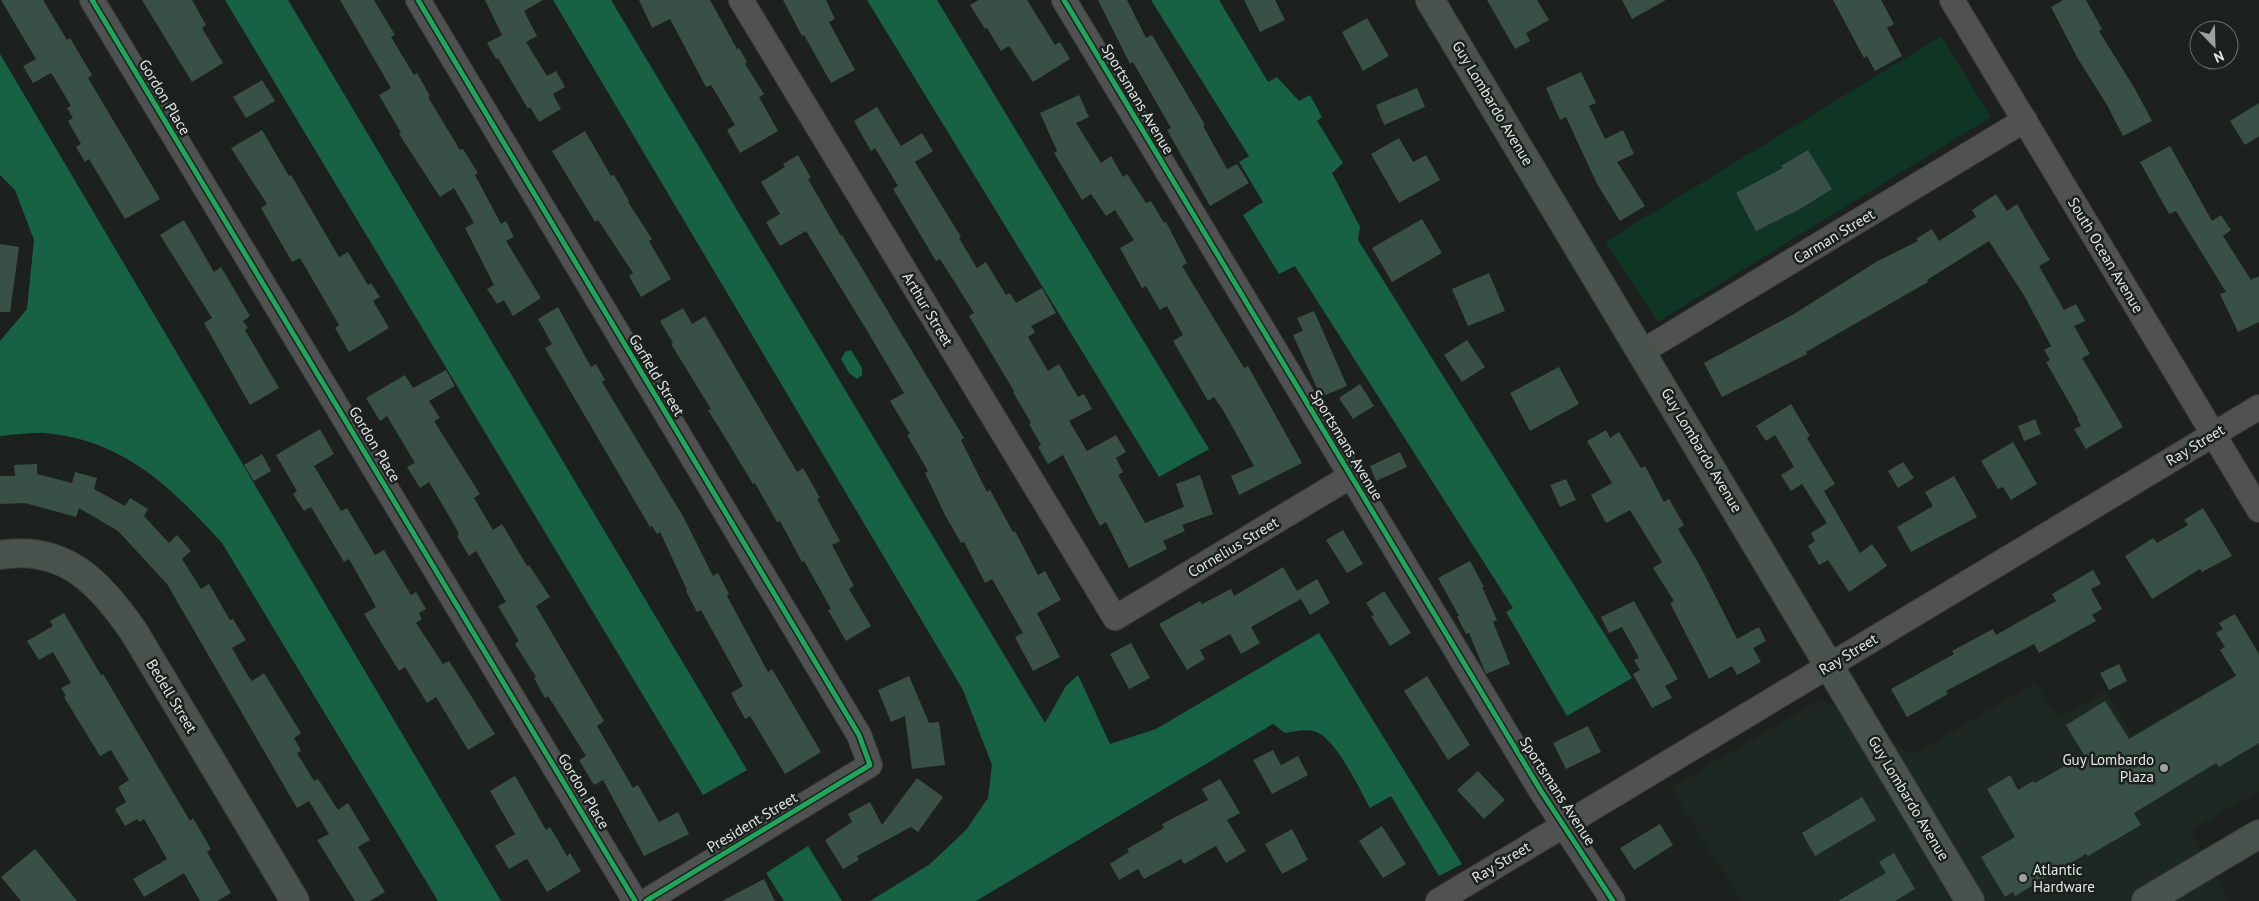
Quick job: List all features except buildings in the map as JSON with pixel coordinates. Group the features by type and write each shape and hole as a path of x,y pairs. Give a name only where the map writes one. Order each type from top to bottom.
{"street":[{"name":"Gordon Place","path":"92,0 635,901"},
{"name":"Garfield Street","path":"418,0 859,735 870,765"},
{"name":"Arthur Street","path":"741,0 1115,618"},
{"name":"Sportsmans Avenue","path":"1064,0 1541,792 1564,824 1613,901"},
{"name":"Guy Lombardo Avenue","path":"1430,0 1830,664 1970,901"},
{"name":"South Ocean Avenue","path":"1952,0 2259,510"},
{"name":"Carman Street","path":"1642,351 2025,120"},
{"name":"Ray Street","path":"1438,901 2259,407"},
{"name":"Cornelius Street","path":"1115,618 1351,476"},
{"name":"Bedell Street","path":"0,554 37,554 56,559 79,570 112,601 134,632 295,901"},
{"name":"President Street","path":"646,901 870,765"},
{"path":"2146,901 2259,834"}],"shaded area":[{"path":"225,0 288,0 747,770 703,795"},
{"path":"553,0 611,0 1045,723 1066,686 1078,675 1110,744 1156,729 1319,633 1462,864 1439,876 1391,796 1370,808 1346,764 1330,742 1310,730 1285,733 1273,724 976,901 870,901 930,864 966,830 988,798 992,765 963,690"},
{"path":"867,0 937,0 1209,449 1159,477"},
{"path":"1151,0 1219,0 1268,82 1277,77 1299,101 1310,95 1322,117 1317,121 1343,163 1332,173 1360,227 1358,240 1632,678 1567,716 1506,612 1513,608 1295,266 1279,274 1243,215 1263,202 1239,162 1249,156"},
{"path":"1941,36 1991,117 1658,322 1605,242"},
{"path":"0,54 501,901 438,901 222,543 184,503 144,470 100,446 74,438 46,433 0,436 0,341 27,309 34,240 15,190 0,175"},
{"path":"851,350 862,368 862,375 857,379 849,373 841,359 845,352"},
{"path":"2259,661 2259,791 2191,830 2229,901 1741,901 1671,787 1821,699 1912,755 2035,683 2058,718 2106,691 2131,735"},
{"path":"808,846 842,901 784,901 766,873"}],"cycle path":[{"path":"92,0 635,901"},
{"path":"418,0 859,735 870,765 646,901"},
{"path":"1064,0 1541,791 1613,901"}],"place":[{"name":"Guy Lombardo Plaza","path":"2164,768"},
{"name":"Atlantic Hardware","path":"2023,878"}]}
